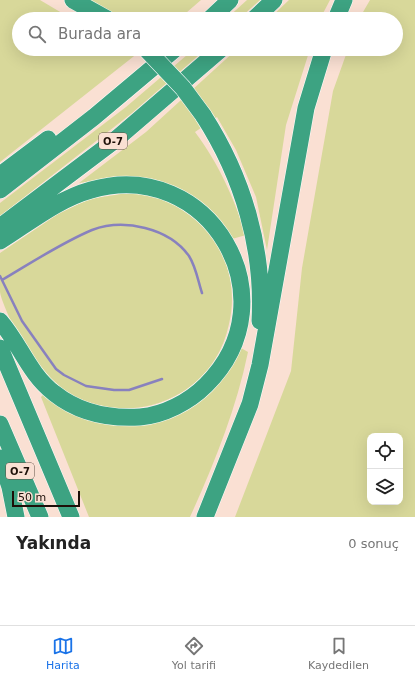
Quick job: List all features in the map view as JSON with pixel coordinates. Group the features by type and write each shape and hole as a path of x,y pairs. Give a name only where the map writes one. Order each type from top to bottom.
{"highway":[{"path":"73,0 94,12"},
{"path":"217,12 230,0"},
{"path":"261,12 274,0"},
{"path":"339,12 344,0"},
{"path":"153,56 183,88 216,135 232,168 252,226 258,259 261,305 254,383"},
{"path":"0,175 110,91 165,56"},
{"name":"O-7","path":"0,190 94,117 167,56"},
{"name":"O-7","path":"0,227 114,141 213,56"},
{"path":"205,517 250,404 254,383 265,345 306,108 322,56"},
{"path":"0,241 77,195 109,186 127,185 148,187 168,192 184,200 210,221 234,257 240,277 242,298 240,325 234,344 225,362 212,379 200,391 186,401 161,412 147,416 123,418 104,416 86,412 68,403 38,380 24,359 10,332 0,321"},
{"name":"O-7","path":"0,348 72,517"},
{"name":"O-7","path":"0,424 40,517"},
{"path":"0,458 10,487 16,517"}],"green space":[{"path":"0,0 40,0 60,12 12,12 12,56 134,56 0,162"},
{"path":"88,0 201,0 187,12 109,12"},
{"path":"247,0 260,0 247,12 234,12"},
{"path":"289,0 330,0 324,12 276,12"},
{"path":"370,0 415,0 415,517 235,517 291,371 302,268 333,91 346,56 403,56 403,12 363,12"},
{"path":"186,56 198,56 132,113 0,216 0,203 126,107"},
{"path":"229,56 308,56 286,125 267,250 256,197 236,150 217,117 195,132 219,169 236,207 246,235 232,239 208,208 176,187 149,179 121,177 79,183 146,132"},
{"path":"121,194 146,194 159,198 180,208 198,222 219,248 227,266 232,295 229,324 219,352 203,375 182,392 158,403 131,408 104,406 78,398 53,382 38,370 34,366 20,341 9,318 0,292 0,253 58,214 89,199"},
{"path":"241,348 248,352 231,416 208,477 190,517 89,517 41,397 44,394 82,417 105,424 128,426 203,398 222,379 236,360"}],"waterway":[{"path":"2,280 80,235 92,230 118,225 145,228 158,232 170,238 180,246 191,260 202,293"},
{"path":"0,276 22,321 56,369 64,375 86,386 114,390 129,390 162,379"}]}
